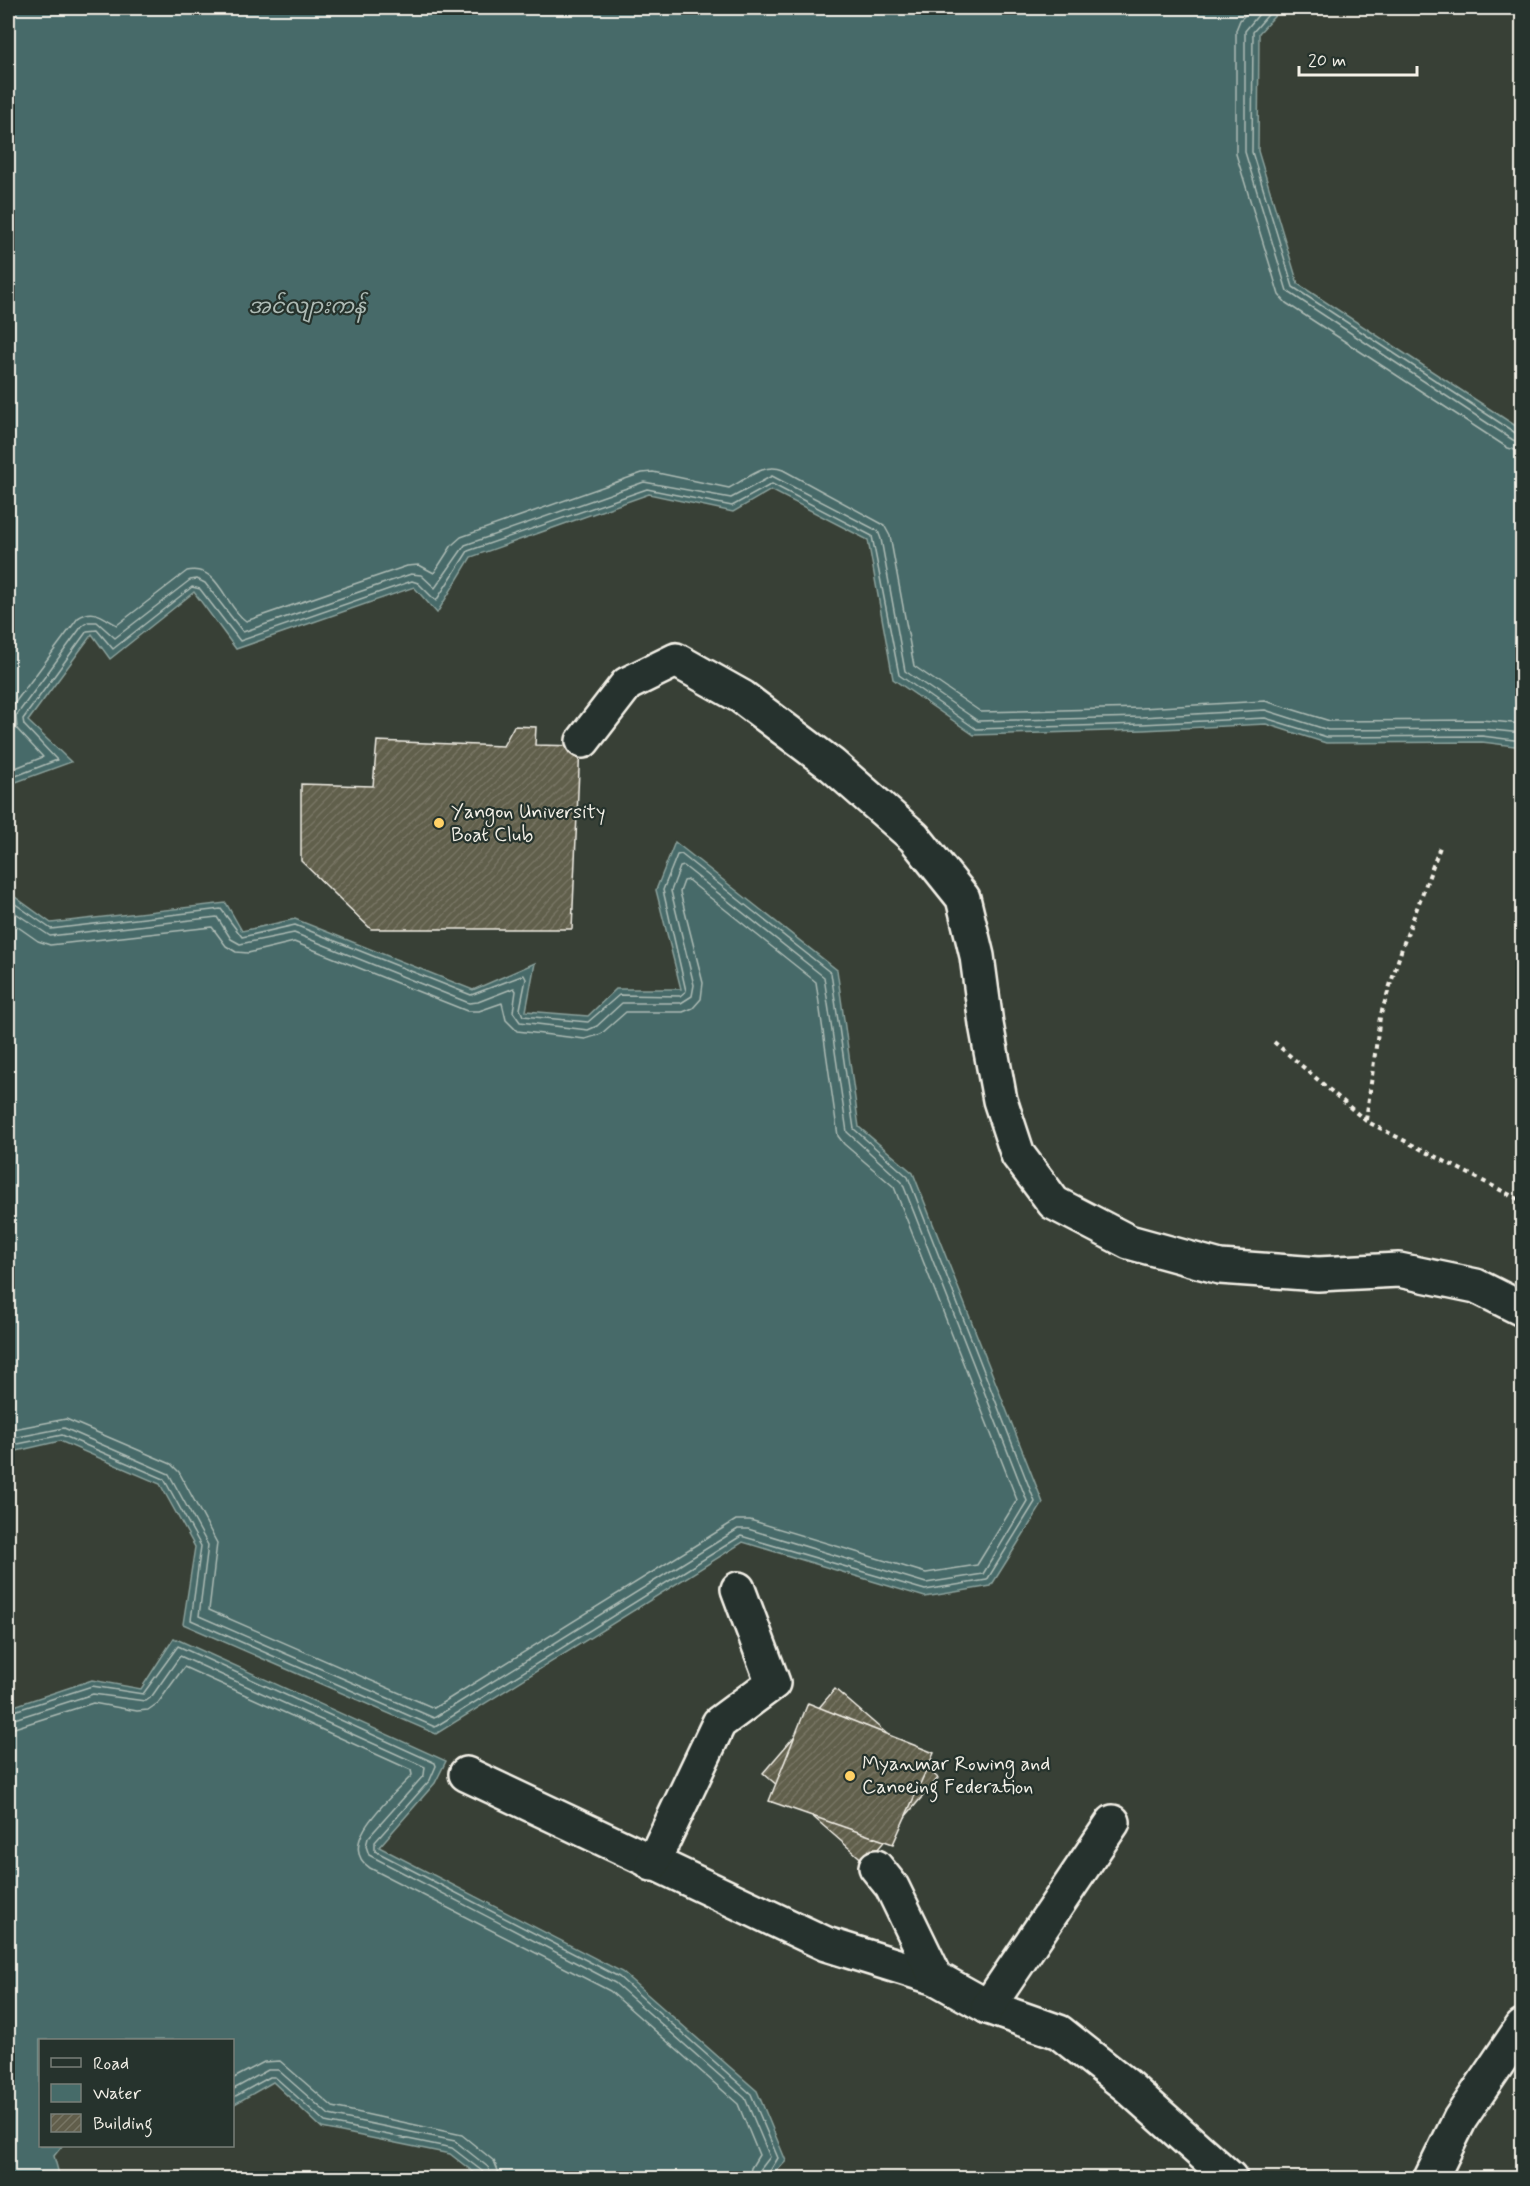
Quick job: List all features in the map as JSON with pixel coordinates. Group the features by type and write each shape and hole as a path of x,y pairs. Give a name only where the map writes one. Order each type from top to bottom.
{"street":[{"path":"583,741 627,684 676,660 742,697 832,765 914,837 963,898 977,956 986,1024 1000,1100 1018,1155 1054,1203 1129,1242 1221,1267 1318,1274 1399,1270 1476,1286 1522,1309"},
{"path":"652,1864 719,1723 772,1683 738,1589"},
{"path":"466,1774 652,1864 826,1944 936,1978 988,2007 1059,2032 1126,2085 1230,2178"},
{"path":"988,2007 1113,1822"},
{"path":"876,1868 892,1887 936,1978"},
{"path":"1431,2178 1460,2119 1522,2027"}],"path":[{"path":"1366,1121 1380,1017 1403,945 1440,847"},
{"path":"1274,1042 1366,1121 1522,1201"}],"water":[{"name":"အင်လျားကန်","path":"8,8 1282,8 1259,33 1258,151 1298,284 1522,430 1522,747 1482,742 1326,743 1266,724 974,735 893,679 868,540 771,490 733,512 649,494 471,557 437,613 414,587 236,649 194,592 110,659 92,634 28,721 71,762 8,785"},
{"path":"675,842 837,970 859,1127 913,1173 1043,1503 991,1586 925,1597 743,1542 436,1734 183,1624 195,1547 160,1484 60,1441 8,1453 8,892 51,923 226,903 242,931 295,919 473,990 535,963 526,1011 588,1016 616,989 681,989 656,890"},
{"path":"174,1638 446,1761 435,1783 379,1847 622,1972 757,2091 786,2161 770,2178 481,2178 450,2154 322,2128 273,2082 234,2104 234,2039 39,2039 39,2147 61,2147 54,2156 60,2178 8,2178 8,1708 92,1680 141,1689"}],"building":[{"name":"Yangon University Boat Club","path":"514,726 536,727 535,745 580,746 572,929 371,929 301,861 301,784 373,786 377,741 503,746"},
{"name":"Myanmar Rowing and Canoeing Federation","path":"835,1689 938,1778 866,1863 763,1773"},
{"name":"Myanmar Rowing and Canoeing Federation","path":"808,1703 934,1753 893,1844 769,1801"}],"place":[{"name":"Yangon University Boat Club","path":"439,823"},
{"name":"Myanmar Rowing and Canoeing Federation","path":"850,1776"}]}
